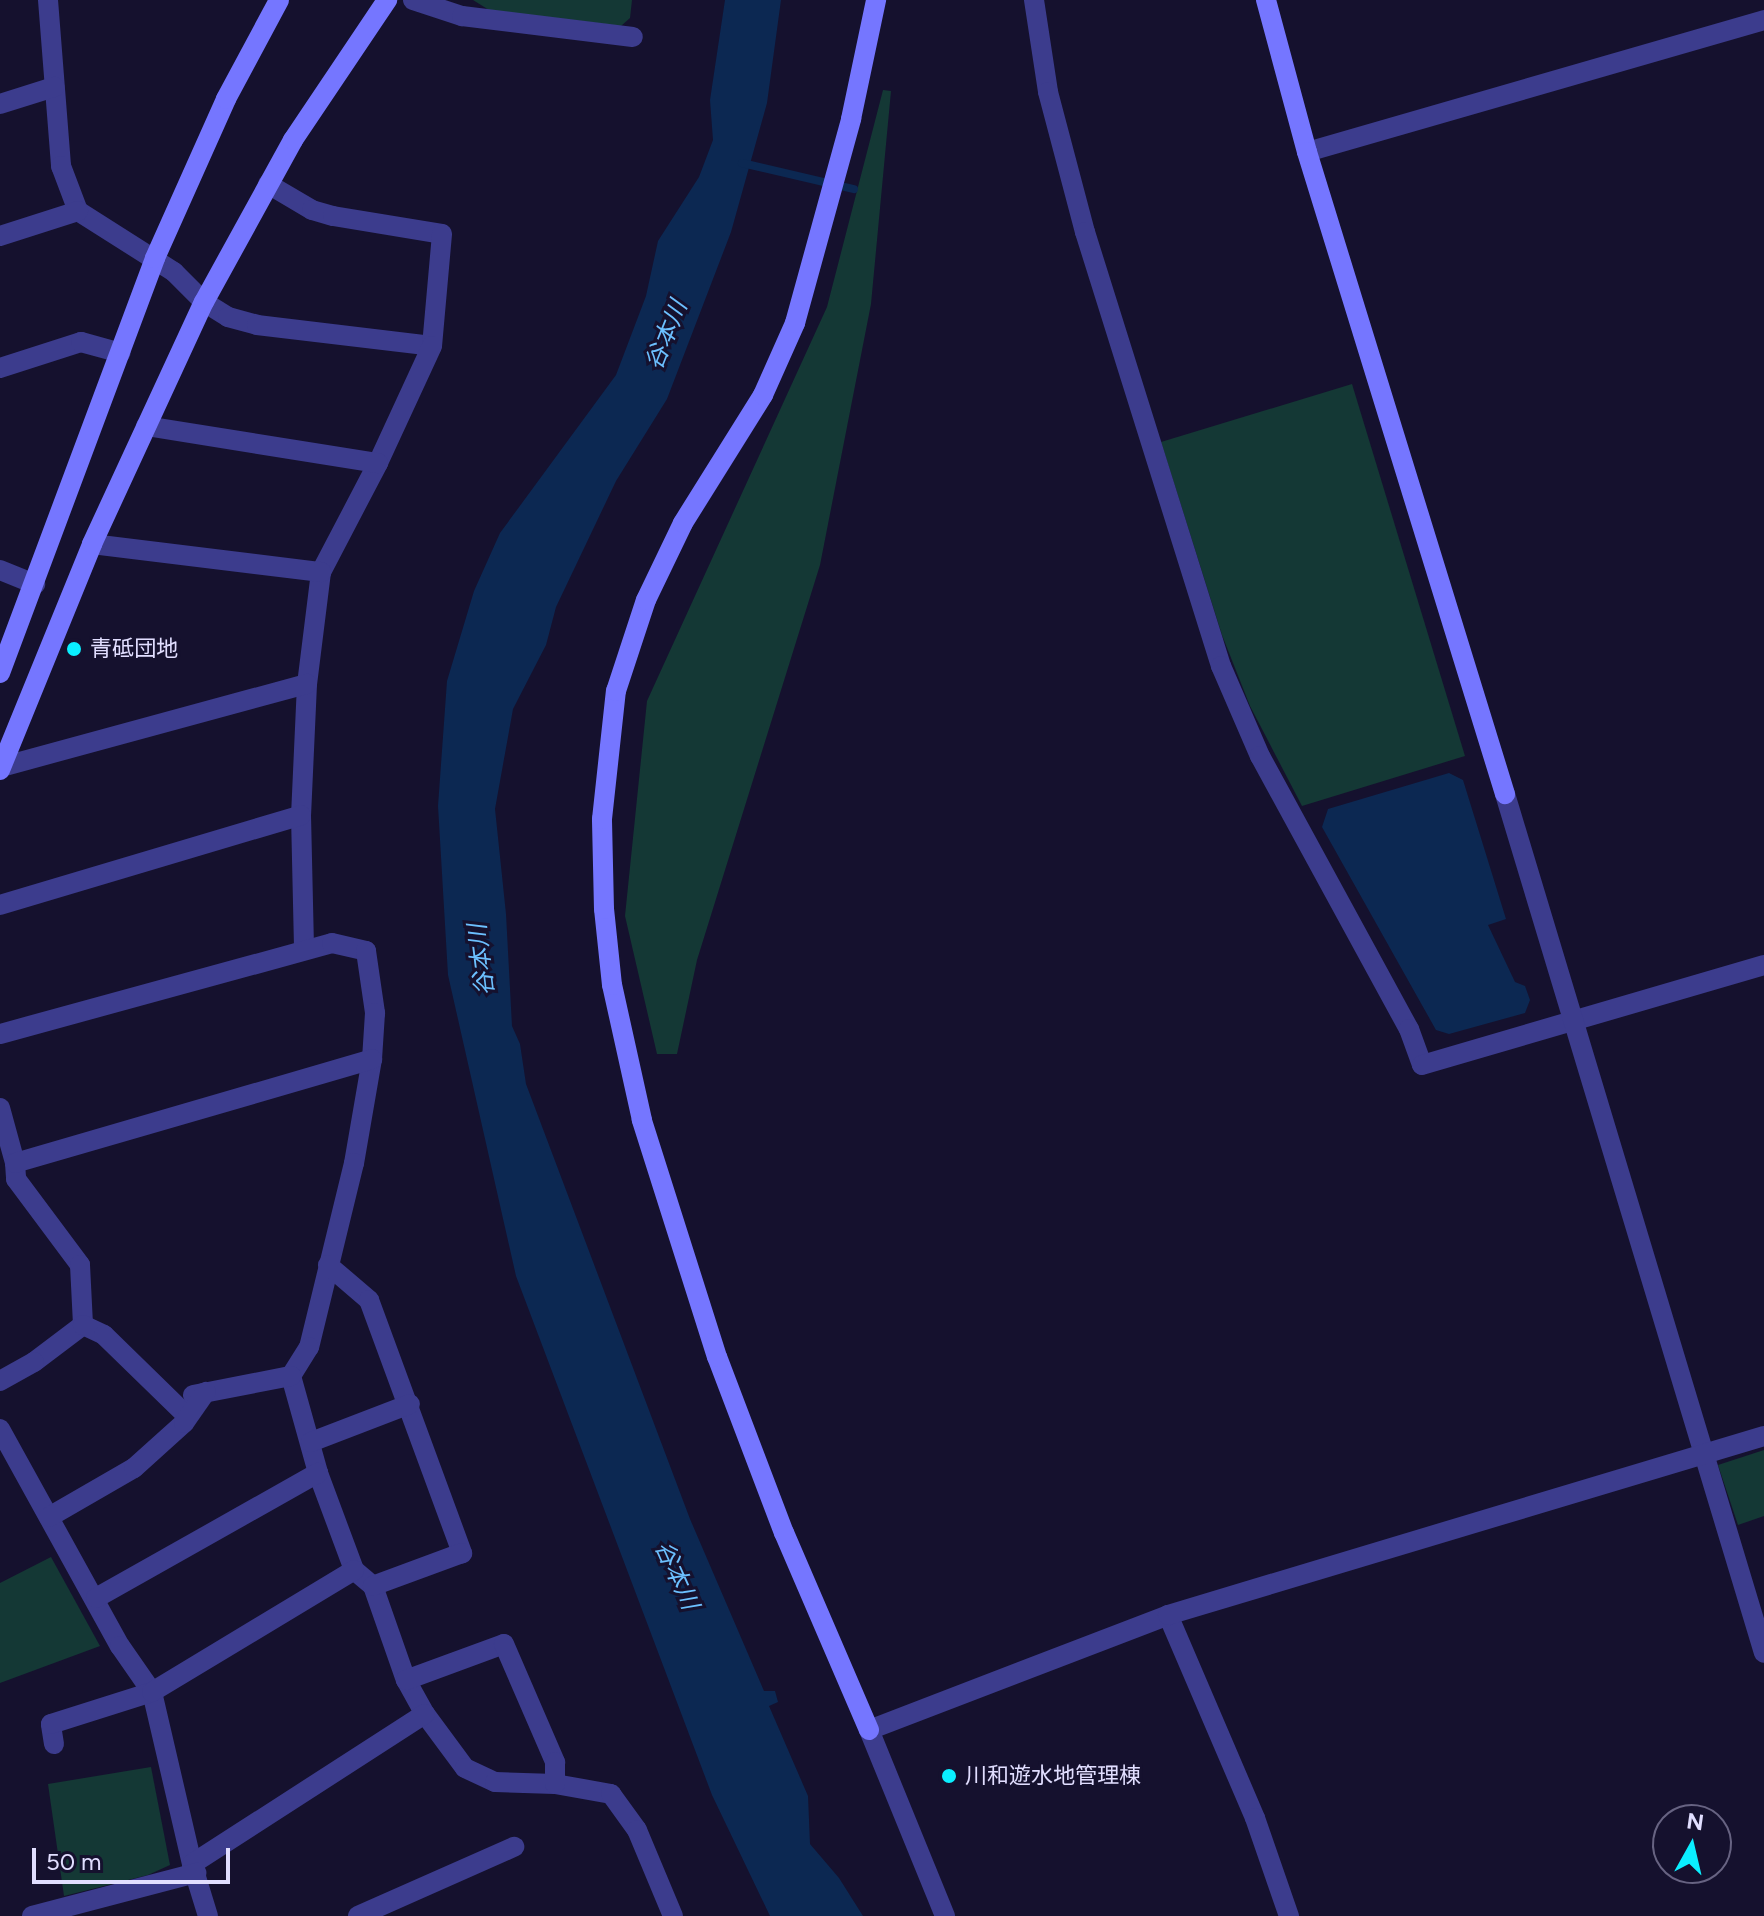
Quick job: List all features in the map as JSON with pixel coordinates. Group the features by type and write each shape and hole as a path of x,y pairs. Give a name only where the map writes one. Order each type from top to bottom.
{"street":[{"path":"48,0 61,166 78,211 155,258 204,302 228,317 257,325 432,346"},
{"path":"0,673 155,258 226,99 279,0"},
{"path":"1,769 92,544 204,302 306,118 387,0"},
{"path":"413,0 462,16 633,37"},
{"path":"876,0 851,119 795,323 763,395 683,523 641,615 616,691 602,819 604,909 616,1006 642,1120 717,1357 784,1533 945,1916"},
{"path":"1034,0 1048,92 1085,232 1221,666 1260,756 1409,1029 1422,1065 1764,965"},
{"path":"1266,0 1307,152 1505,794 1764,1653"},
{"path":"1307,152 1764,20"},
{"path":"0,104 54,87"},
{"path":"268,184 312,210 442,234 432,346 378,463 321,572 307,684 301,815 304,950"},
{"path":"0,236 78,211"},
{"path":"0,368 81,342 121,353"},
{"path":"146,426 378,463"},
{"path":"92,544 321,572"},
{"path":"0,570 35,584"},
{"path":"1,769 307,684"},
{"path":"0,905 301,815"},
{"path":"0,1034 332,943 366,951 375,1013 372,1059 354,1163 309,1347 291,1376 171,1402"},
{"path":"15,1163 372,1059"},
{"path":"0,1108 15,1163 16,1179 80,1265 83,1325"},
{"path":"328,1265 369,1300 410,1404 462,1553 373,1586"},
{"path":"0,1381 34,1362 83,1325"},
{"path":"83,1325 104,1335 188,1417"},
{"path":"291,1376 318,1473 354,1570 373,1586 406,1680 425,1714 465,1768 495,1782 555,1784 611,1794 637,1830 672,1916"},
{"path":"49,1517 134,1468 188,1417 206,1392"},
{"path":"311,1442 410,1404"},
{"path":"0,1429 120,1646 152,1692 208,1916"},
{"path":"869,1730 1168,1615 1764,1436"},
{"path":"96,1598 318,1473"},
{"path":"54,1744 51,1724 152,1692 354,1570"},
{"path":"1168,1615 1255,1818 1289,1916"},
{"path":"406,1680 504,1644 555,1762 555,1784"},
{"path":"32,1916 194,1869 425,1714"},
{"path":"358,1916 514,1847"}],"green space":[{"path":"473,0 632,0 630,18 621,26 489,10"},
{"path":"883,90 891,91 871,304 820,565 697,960 677,1054 657,1054 625,916 647,701 827,307"},
{"path":"1352,384 1465,756 1302,806 1250,706 1222,635 1161,442"},
{"path":"1764,1450 1764,1516 1738,1525 1718,1465"},
{"path":"51,1557 100,1646 0,1683 0,1583"},
{"path":"151,1767 170,1865 148,1875 64,1896 48,1784"}],"water":[{"name":"谷本川","path":"725,0 781,0 767,103 731,232 667,399 616,481 556,607 546,645 513,709 495,809 506,914 512,1026 520,1044 526,1084 690,1519 764,1691 775,1691 778,1702 769,1706 808,1796 810,1844 839,1878 863,1916 770,1916 712,1795 516,1276 448,975 438,806 447,681 474,591 500,533 616,375 646,296 658,241 699,177 713,140 710,100"},
{"path":"1449,773 1463,780 1506,919 1488,925 1515,982 1525,986 1530,1000 1525,1013 1449,1034 1436,1030 1322,827 1328,809"}],"waterway":[{"path":"742,163 854,189"}],"place":[{"name":"青砥団地","path":"74,649"},
{"name":"川和遊水地管理棟","path":"949,1776"}]}
